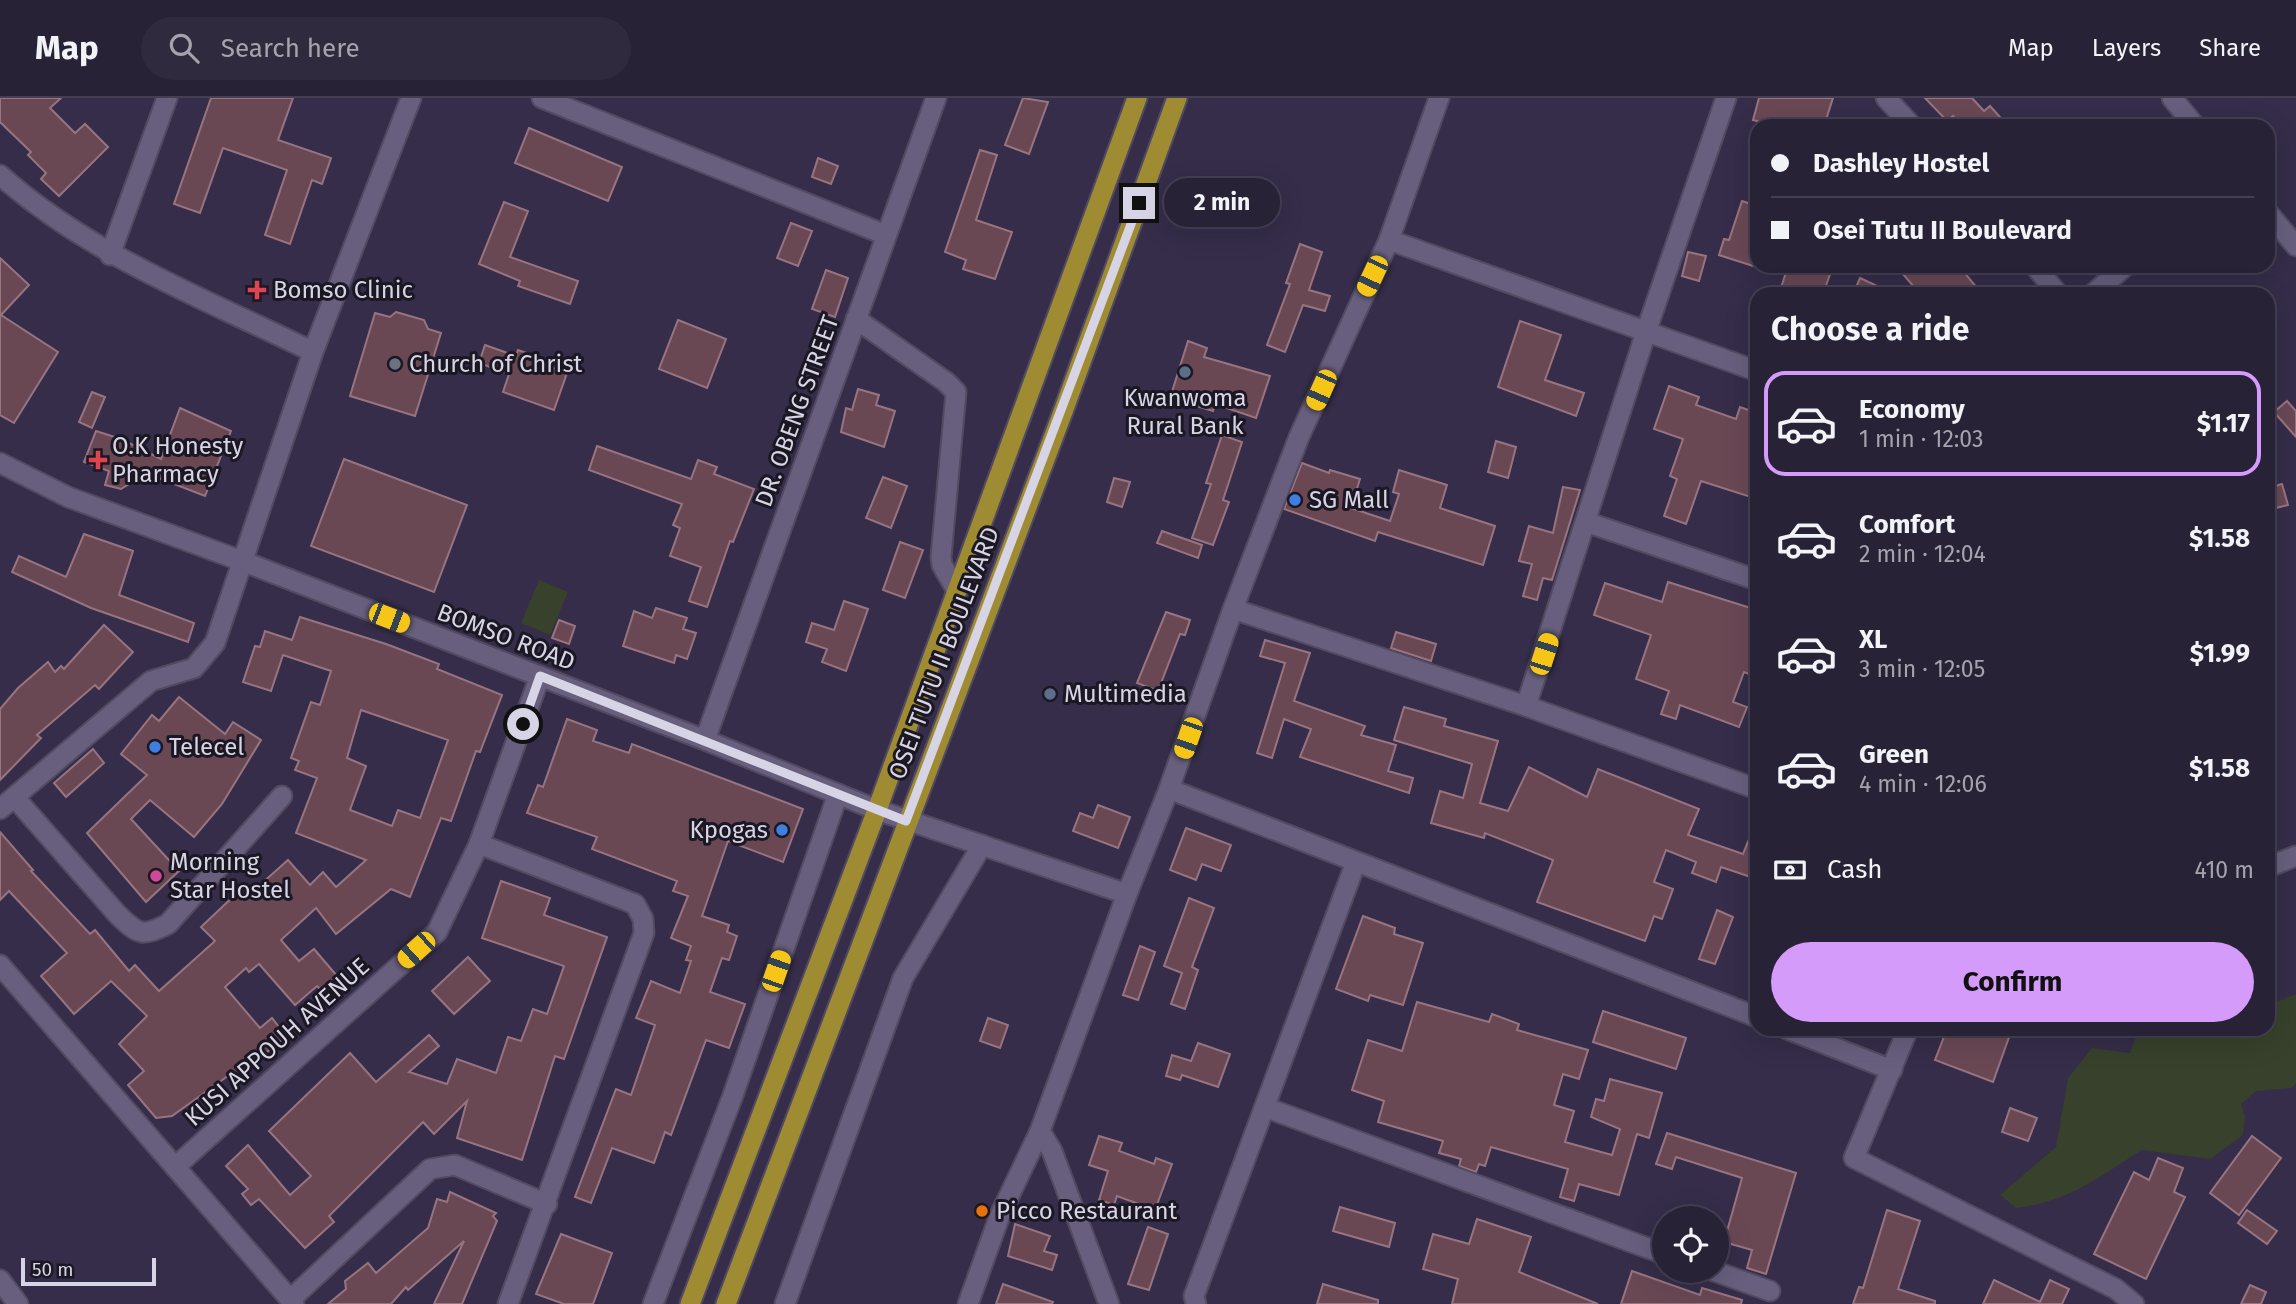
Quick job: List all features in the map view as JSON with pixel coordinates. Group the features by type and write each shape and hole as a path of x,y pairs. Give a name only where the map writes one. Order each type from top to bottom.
{"highway":[{"name":"OSEI TUTU II BOULEVARD","path":"690,1304 877,810 1137,98"},
{"name":"OSEI TUTU II BOULEVARD","path":"726,1304 906,821 1064,409 1177,98"}],"street":[{"path":"110,255 167,98"},
{"path":"282,796 168,924 149,933 135,931 5,804 151,681 194,668 206,657 215,643 313,352 411,98"},
{"path":"542,98 886,234"},
{"name":"DR. OBENG STREET","path":"705,740 936,98"},
{"path":"968,1304 1000,1215 1040,1131 1127,894 1170,789 1233,609 1299,437 1389,240 1438,98"},
{"path":"1526,706 1647,329 1726,98"},
{"path":"1886,98 1906,119"},
{"path":"2177,100 2190,119"},
{"path":"0,175 25,198 110,255 313,352"},
{"path":"2275,221 2296,246"},
{"path":"1389,240 1750,367"},
{"path":"2041,273 2052,287"},
{"path":"2101,287 2117,273"},
{"path":"856,319 946,382 956,392 941,557 942,565 957,591"},
{"name":"BOMSO ROAD","path":"0,463 68,497 540,676 877,810 1127,894"},
{"path":"1586,522 1750,578"},
{"path":"1233,609 1526,706 1750,786"},
{"name":"KUSI APPOUH AVENUE","path":"175,1167 437,932 479,844 540,676"},
{"path":"1170,789 1750,1014"},
{"path":"653,1304 732,1098 838,794"},
{"path":"479,844 635,904 643,919 644,933 547,1204 508,1304"},
{"path":"785,1304 903,978 982,845"},
{"path":"2275,864 2296,856"},
{"path":"1196,1304 1194,1296 1267,1108 1356,862"},
{"path":"0,965 292,1302 430,1169 454,1165 547,1204"},
{"path":"1805,1036 1892,1070"},
{"path":"1905,1036 1854,1158 2116,1289 2134,1304"},
{"path":"1267,1108 1652,1250"},
{"path":"1040,1131 1052,1151 1110,1304"},
{"path":"1729,1277 1770,1291"},
{"path":"0,1280 19,1304"}],"green space":[{"path":"539,580 568,592 550,635 521,623"},
{"path":"2296,994 2296,1083 2292,1088 2256,1091 2241,1104 2245,1116 2243,1135 2210,1159 2142,1150 2083,1187 2052,1200 2016,1208 2000,1195 2056,1147 2068,1078 2092,1048 2130,1053 2136,1036 2275,1036 2275,1002"}],"building":[{"path":"0,98 61,98 50,108 75,133 85,124 108,147 59,196 41,179 46,173 28,155 31,152 0,122"},
{"path":"211,98 293,98 278,140 331,158 322,184 312,180 290,244 265,235 287,170 223,148 200,213 174,204"},
{"path":"1023,98 1048,102 1029,154 1005,145"},
{"path":"1759,98 1833,98 1826,119 1753,119"},
{"path":"1925,98 1972,98 1984,111 1990,106 2002,119 1956,119 1953,116 1945,119"},
{"path":"529,128 622,167 608,201 515,163"},
{"path":"980,150 997,155 976,220 1012,232 995,279 963,269 966,260 945,252"},
{"path":"818,158 838,166 831,184 812,177"},
{"path":"1742,201 1750,204 1750,265 1719,255 1724,239 1729,240"},
{"path":"504,202 528,211 510,257 578,281 570,304 518,286 520,281 479,264"},
{"path":"791,223 812,231 798,266 777,258"},
{"path":"1300,244 1322,252 1309,290 1330,296 1325,311 1303,305 1285,352 1267,345 1290,284 1286,283"},
{"path":"1688,252 1706,256 1699,281 1682,276"},
{"path":"0,258 29,285 1,315 58,352 14,423 0,415"},
{"path":"826,270 848,278 835,317 812,309"},
{"path":"1786,273 1830,273 1826,287 1781,287"},
{"path":"1902,273 1965,273 1976,287 1914,287"},
{"path":"1860,278 1879,287 1856,287"},
{"name":"Church of Christ","path":"396,312 424,320 428,329 441,333 415,416 350,396 375,313 390,317"},
{"path":"678,320 726,339 707,388 659,369"},
{"path":"1520,321 1561,335 1545,380 1584,393 1576,416 1498,387"},
{"path":"1188,341 1207,348 1204,357 1270,376 1256,418 1215,404 1213,411 1170,398"},
{"path":"485,345 516,356 518,350 550,361 548,366 567,373 554,410 503,392 509,374 479,363"},
{"path":"1669,386 1699,397 1696,405 1736,419 1740,407 1750,411 1750,497 1701,481 1686,524 1664,516 1677,479 1670,476 1683,439 1654,429"},
{"path":"858,389 879,395 876,405 895,411 884,447 841,432 846,408 852,410"},
{"path":"92,392 105,397 92,428 79,422"},
{"path":"2287,401 2296,411 2296,437 2275,413"},
{"path":"180,408 231,431 205,496 138,470 134,481 121,489 105,485 109,471 84,462 96,431 121,439 161,459"},
{"path":"1222,435 1242,442 1223,500 1229,502 1213,545 1192,538 1211,484 1206,483"},
{"path":"1496,441 1516,447 1508,478 1488,472"},
{"path":"597,446 691,479 698,460 717,467 714,474 754,489 733,542 730,541 707,607 689,601 701,567 670,556 680,528 673,525 682,504 589,470"},
{"path":"344,459 467,505 434,592 311,546"},
{"path":"1302,463 1329,473 1330,470 1360,479 1351,508 1390,521 1399,494 1393,492 1399,470 1447,485 1440,508 1495,526 1483,565 1378,532 1375,541 1284,509"},
{"path":"883,477 907,486 891,528 866,518"},
{"path":"1114,478 1130,482 1122,507 1107,502"},
{"path":"2282,484 2288,505 2275,508 2275,486"},
{"path":"1563,487 1580,490 1552,580 1543,578 1537,600 1523,596 1532,564 1519,561 1529,526 1553,533"},
{"path":"1162,531 1202,545 1198,558 1157,543"},
{"path":"84,534 133,551 119,595 194,623 188,642 91,608 12,572 19,556 66,577"},
{"path":"900,542 923,550 905,598 883,590"},
{"path":"1668,582 1750,608 1750,674 1744,672 1733,702 1747,707 1739,727 1680,705 1676,719 1661,714 1669,691 1636,679 1651,635 1594,615 1605,583 1662,602"},
{"path":"844,601 868,609 846,671 822,662 827,649 806,642 812,623 834,630"},
{"path":"656,608 687,618 683,629 696,633 687,659 676,655 674,663 623,646 634,611 652,618"},
{"path":"1166,612 1190,620 1185,635 1180,634 1158,691 1137,683"},
{"path":"300,617 439,664 437,669 502,695 480,752 476,751 451,821 441,818 410,897 391,889 336,934 316,908 281,940 299,961 314,949 337,976 321,990 317,986 295,1005 259,964 249,972 246,968 225,987 260,1028 272,1018 286,1036 236,1078 232,1073 172,1116 156,1118 128,1085 144,1071 119,1044 147,1016 111,981 74,1014 41,976 67,953 9,891 0,900 0,832 33,870 31,871 90,934 95,930 129,971 135,965 159,991 215,941 201,927 237,893 243,900 288,860 310,885 323,872 336,887 366,860 296,833 317,778 295,770 299,761 291,758 311,702 320,705 331,671 283,655 271,691 243,682 255,646 260,647 265,631 292,640","holes":["361,710 448,740 420,818 398,810 392,826 350,810 366,766 347,758"]},
{"path":"559,620 575,626 569,644 552,638"},
{"path":"104,625 133,652 99,689 95,685 37,735 41,738 0,780 0,709 18,688 48,662 55,672 61,666 64,669"},
{"path":"1396,632 1436,644 1431,661 1391,648"},
{"path":"1265,640 1310,653 1294,701 1365,726 1361,735 1396,745 1388,771 1413,778 1409,793 1300,757 1311,729 1284,719 1272,758 1257,753 1285,663 1260,656"},
{"path":"179,697 225,734 233,722 261,740 222,804 194,837 150,800 131,819 179,871 146,902 87,833 147,775 121,754 152,715 159,721"},
{"path":"1404,707 1446,719 1444,726 1498,741 1480,803 1508,811 1529,767 1587,797 1598,769 1699,809 1688,835 1743,854 1750,837 1750,877 1721,867 1716,882 1692,873 1696,862 1666,850 1654,882 1673,889 1662,919 1654,916 1645,941 1537,902 1553,860 1485,833 1484,838 1431,823 1440,791 1463,798 1472,764 1394,740"},
{"path":"567,719 597,730 593,741 629,753 632,744 803,809 783,862 728,841 702,916 729,925 727,932 737,936 729,960 722,958 710,992 745,1004 729,1048 706,1040 671,1135 665,1132 654,1163 612,1148 591,1203 575,1197 616,1089 631,1095 655,1025 636,1018 651,981 680,993 691,961 686,960 691,946 671,938 688,896 673,891 677,881 592,849 597,837 527,813 538,785 543,787"},
{"path":"93,749 104,763 66,797 54,783"},
{"path":"1098,805 1130,817 1118,848 1073,831 1080,813 1093,818"},
{"path":"1186,828 1231,845 1221,871 1202,864 1196,880 1170,870"},
{"path":"501,881 550,898 544,915 607,937 564,1059 555,1056 522,1160 457,1138 467,1101 434,1134 423,1122 329,1216 334,1222 305,1248 259,1199 251,1205 242,1194 248,1189 226,1166 248,1145 290,1195 311,1176 269,1131 350,1053 376,1082 429,1035 439,1046 409,1072 447,1084 457,1059 496,1073 508,1037 521,1041 533,1009 547,1014 564,966 482,938"},
{"path":"1189,898 1214,908 1192,967 1198,970 1185,1009 1171,1004 1182,973 1164,966"},
{"path":"1717,910 1733,917 1715,964 1699,959"},
{"path":"1363,916 1395,928 1394,934 1423,943 1403,1005 1370,995 1368,1001 1336,989"},
{"path":"1140,946 1155,952 1138,1000 1123,995"},
{"path":"468,957 490,981 454,1014 432,991"},
{"path":"1417,1002 1489,1022 1492,1014 1519,1024 1517,1030 1588,1050 1579,1079 1563,1074 1554,1105 1574,1111 1565,1142 1612,1155 1620,1129 1591,1117 1596,1099 1604,1101 1610,1079 1662,1093 1649,1138 1637,1134 1619,1195 1579,1184 1574,1201 1560,1197 1568,1169 1491,1147 1485,1166 1479,1164 1476,1172 1459,1166 1461,1159 1439,1153 1443,1141 1378,1122 1384,1101 1352,1090 1368,1040 1402,1051"},
{"path":"1603,1011 1686,1038 1676,1069 1593,1042"},
{"path":"988,1018 1008,1025 1000,1048 980,1041"},
{"path":"1944,1036 2009,1036 1993,1082 1935,1060"},
{"path":"1198,1043 1230,1054 1218,1087 1182,1075 1180,1080 1166,1076 1172,1055 1191,1061"},
{"path":"2010,1108 2037,1118 2028,1141 2002,1132"},
{"path":"1667,1133 1796,1173 1766,1274 1747,1268 1752,1250 1729,1243 1729,1224 1742,1178 1676,1157 1672,1169 1656,1164"},
{"path":"1099,1136 1122,1143 1119,1151 1154,1164 1156,1158 1172,1164 1155,1210 1117,1196 1114,1205 1099,1200 1108,1171 1089,1165"},
{"path":"2252,1136 2281,1158 2239,1215 2210,1193"},
{"path":"2158,1158 2183,1168 2174,1192 2185,1197 2146,1279 2094,1254 2134,1172 2149,1180"},
{"path":"450,1192 496,1213 493,1216 497,1221 462,1304 434,1304 464,1241 408,1290 406,1287 391,1304 328,1304 346,1289 345,1281 368,1263 376,1273 428,1228 437,1199 447,1202"},
{"path":"1340,1207 1395,1223 1389,1247 1333,1231"},
{"path":"1887,1210 1920,1221 1898,1289 1935,1301 1935,1304 1853,1304 1859,1287 1863,1288"},
{"path":"2247,1210 2277,1231 2267,1244 2238,1223"},
{"path":"1477,1219 1531,1237 1519,1272 1598,1304 1452,1304 1458,1279 1423,1269 1433,1234 1469,1244"},
{"path":"1015,1224 1050,1236 1044,1251 1057,1255 1052,1270 1008,1256"},
{"path":"1148,1227 1168,1234 1149,1290 1128,1284"},
{"path":"561,1234 612,1253 593,1304 564,1304 536,1294"},
{"path":"1632,1271 1652,1278 1652,1283 1666,1283 1700,1295 1702,1288 1742,1300 1741,1304 1621,1304"},
{"path":"1994,1280 2040,1302 2050,1280 2069,1289 2062,1304 1983,1304"},
{"path":"1003,1284 1053,1302 996,1304"},
{"path":"1323,1284 1378,1300 1378,1304 1317,1304"},
{"path":"2250,1285 2266,1292 2261,1304 2241,1304"}],"place":[{"name":"Bomso Clinic","path":"257,290"},
{"name":"Church of Christ","path":"395,364"},
{"name":"Kwanwoma Rural Bank","path":"1185,372"},
{"name":"O.K Honesty Pharmacy","path":"98,460"},
{"name":"SG Mall","path":"1295,500"},
{"name":"Multimedia","path":"1050,694"},
{"name":"Telecel","path":"155,747"},
{"name":"Kpogas","path":"782,830"},
{"name":"Morning Star Hostel","path":"156,876"},
{"name":"Picco Restaurant","path":"982,1211"}],"route":[{"path":"523,724 540,676 906,821 1064,409 1139,203"}]}
